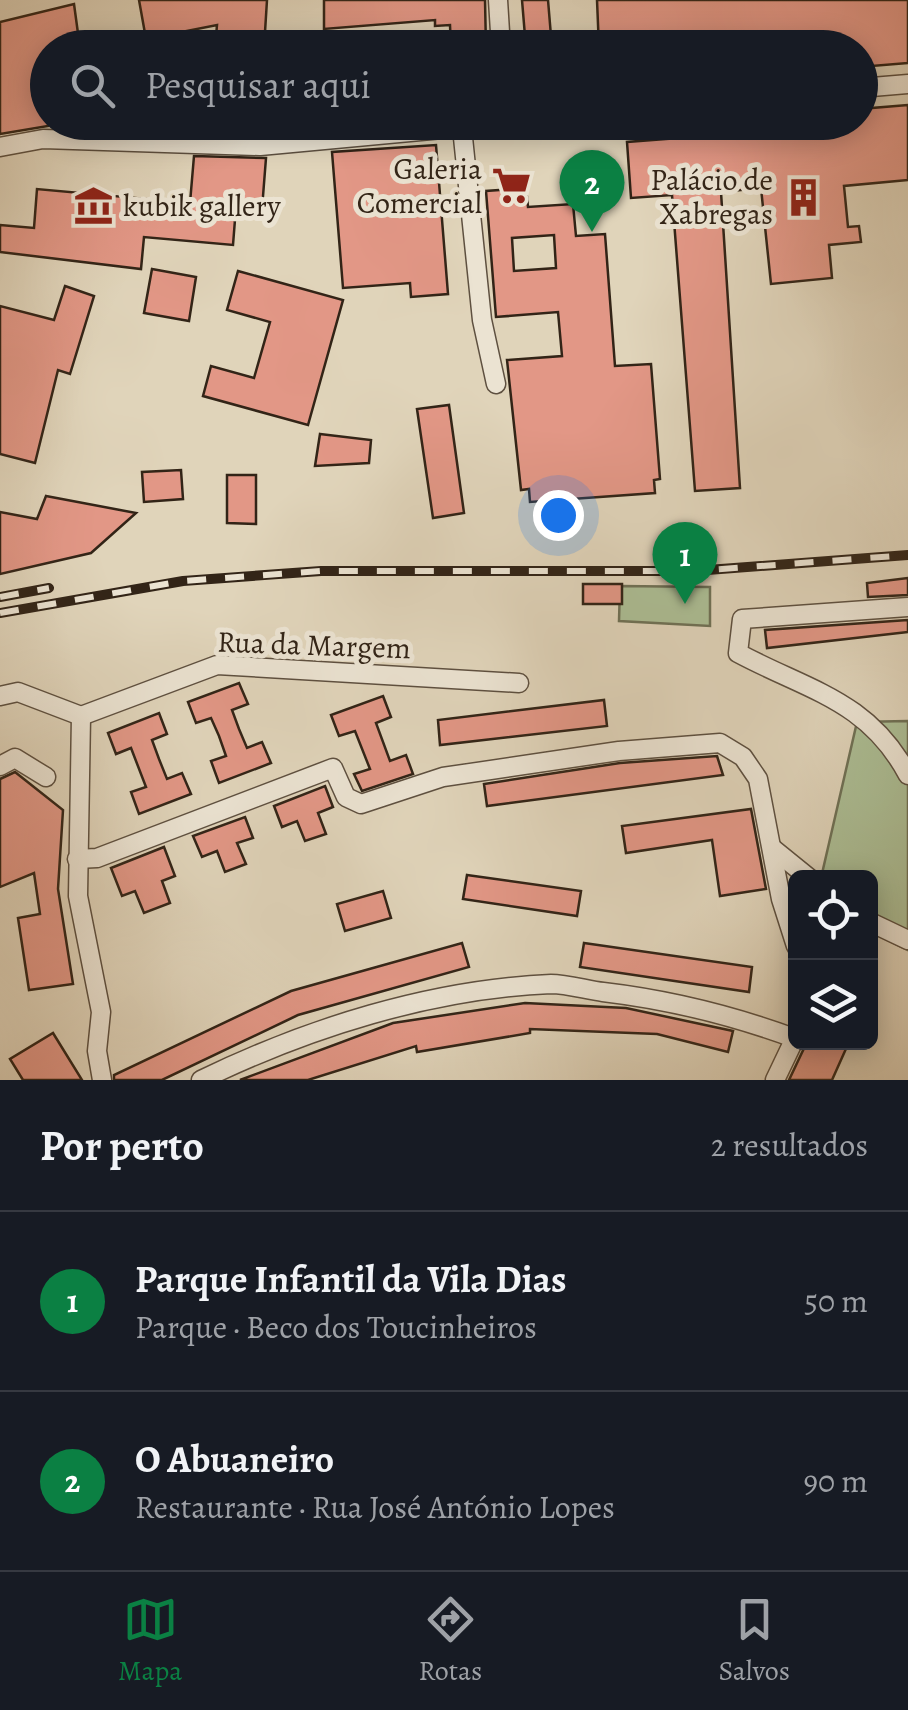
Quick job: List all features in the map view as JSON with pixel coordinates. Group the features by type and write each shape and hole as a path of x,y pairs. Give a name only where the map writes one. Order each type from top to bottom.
{"street":[{"path":"498,0 500,30"},
{"path":"878,86 908,84"},
{"path":"0,148 38,140"},
{"path":"74,140 260,146 327,140"},
{"path":"463,140 482,320 496,384"},
{"path":"908,607 742,619 738,653 808,690 856,709 884,736 908,775"},
{"name":"Rua da Margem","path":"81,716 217,665 519,683"},
{"path":"0,696 26,694 81,716 78,896 101,1012 96,1051 102,1080"},
{"path":"77,858 96,858 333,768 346,797 361,804 443,777 705,742 731,748 750,765 761,790 788,921"},
{"path":"0,766 15,758 46,777"},
{"path":"772,848 799,870"},
{"path":"878,926 908,940"},
{"path":"202,1080 258,1052 337,1024 452,998 553,984 674,1001 788,1035"},
{"path":"775,1080 789,1050"}],"green space":[{"path":"620,586 710,587 710,626 619,621"},
{"path":"908,721 908,950 878,935 878,870 823,870 857,722"}],"building":[{"path":"139,0 267,0 265,30 217,30 217,25 192,30 144,30"},
{"path":"324,0 485,0 486,30 450,30 450,25 435,26 435,20 324,29"},
{"path":"522,0 548,0 550,30 524,30"},
{"path":"597,0 908,0 908,63 878,66 878,30 598,30"},
{"path":"74,4 78,30 30,30 30,129 0,134 0,22"},
{"path":"908,105 908,180 844,186 848,227 859,226 861,242 829,245 832,278 771,284 761,188 721,192 740,488 695,491 672,195 631,198 627,142 878,140 878,108"},
{"path":"436,145 448,294 411,297 410,283 343,288 332,152"},
{"path":"194,156 266,158 262,209 236,207 233,245 144,237 141,269 0,252 0,225 34,228 37,189 190,203"},
{"path":"526,188 528,207 573,204 576,236 605,234 615,366 651,364 660,479 654,480 655,493 530,502 529,489 521,490 507,360 562,356 558,312 496,317 486,191","holes":["554,235 556,268 514,271 512,238"]},
{"path":"152,269 196,277 189,321 144,313"},
{"path":"238,271 343,300 308,425 203,396 211,366 254,378 270,322 227,310"},
{"path":"65,286 94,296 70,374 58,370 35,463 0,454 0,306 54,320"},
{"path":"449,405 464,513 433,518 417,409"},
{"path":"320,434 371,440 369,463 315,466"},
{"path":"181,470 183,499 144,502 142,472"},
{"path":"227,475 256,475 256,524 227,523"},
{"path":"46,496 136,513 91,553 0,574 0,512 37,519"},
{"path":"908,578 908,595 868,597 867,583"},
{"path":"583,584 622,584 622,604 583,604"},
{"path":"908,620 908,632 767,648 765,630"},
{"path":"239,683 248,704 232,710 239,729 247,748 262,742 271,763 219,783 211,761 226,756 219,736 211,718 196,723 188,702"},
{"path":"383,696 391,717 376,723 390,761 406,755 413,774 362,791 354,774 370,769 355,731 339,736 331,715"},
{"path":"604,700 607,726 440,745 438,720"},
{"path":"159,713 167,734 152,740 159,759 167,779 182,773 191,794 139,814 131,792 146,787 131,748 116,754 108,733"},
{"path":"717,756 723,775 487,806 484,784 620,763"},
{"path":"15,772 63,810 58,889 73,984 29,990 18,918 40,914 34,873 0,887 0,779"},
{"path":"325,786 333,807 318,813 326,834 305,841 297,821 282,827 274,806"},
{"path":"751,809 766,889 720,896 712,840 626,853 622,826"},
{"path":"245,817 253,838 237,843 246,864 225,872 217,851 202,857 193,836"},
{"path":"164,847 175,876 162,881 170,903 144,913 135,891 122,896 111,868"},
{"path":"467,875 581,891 577,916 463,899"},
{"path":"383,891 391,918 345,931 337,904"},
{"path":"462,943 469,967 298,1015 162,1080 114,1080 114,1075 291,991"},
{"path":"584,943 752,967 749,992 580,967"},
{"path":"525,1003 626,1008 733,1031 728,1052 657,1034 530,1029 530,1033 417,1052 416,1046 308,1080 240,1080 393,1023"},
{"path":"53,1033 82,1080 23,1080 10,1059"},
{"path":"803,1050 845,1050 832,1080 789,1080"}],"railway":[{"path":"0,613 183,581 321,571 694,571 908,555"},
{"path":"0,597 49,588"}],"place":[{"name":"Galeria Comercial","path":"512,186"},
{"name":"Palácio de Xabregas","path":"803,197"},
{"name":"kubik gallery","path":"93,206"},
{"name":"O Abuaneiro","path":"592,232"},
{"name":"Parque Infantil da Vila Dias","path":"685,604"}]}
